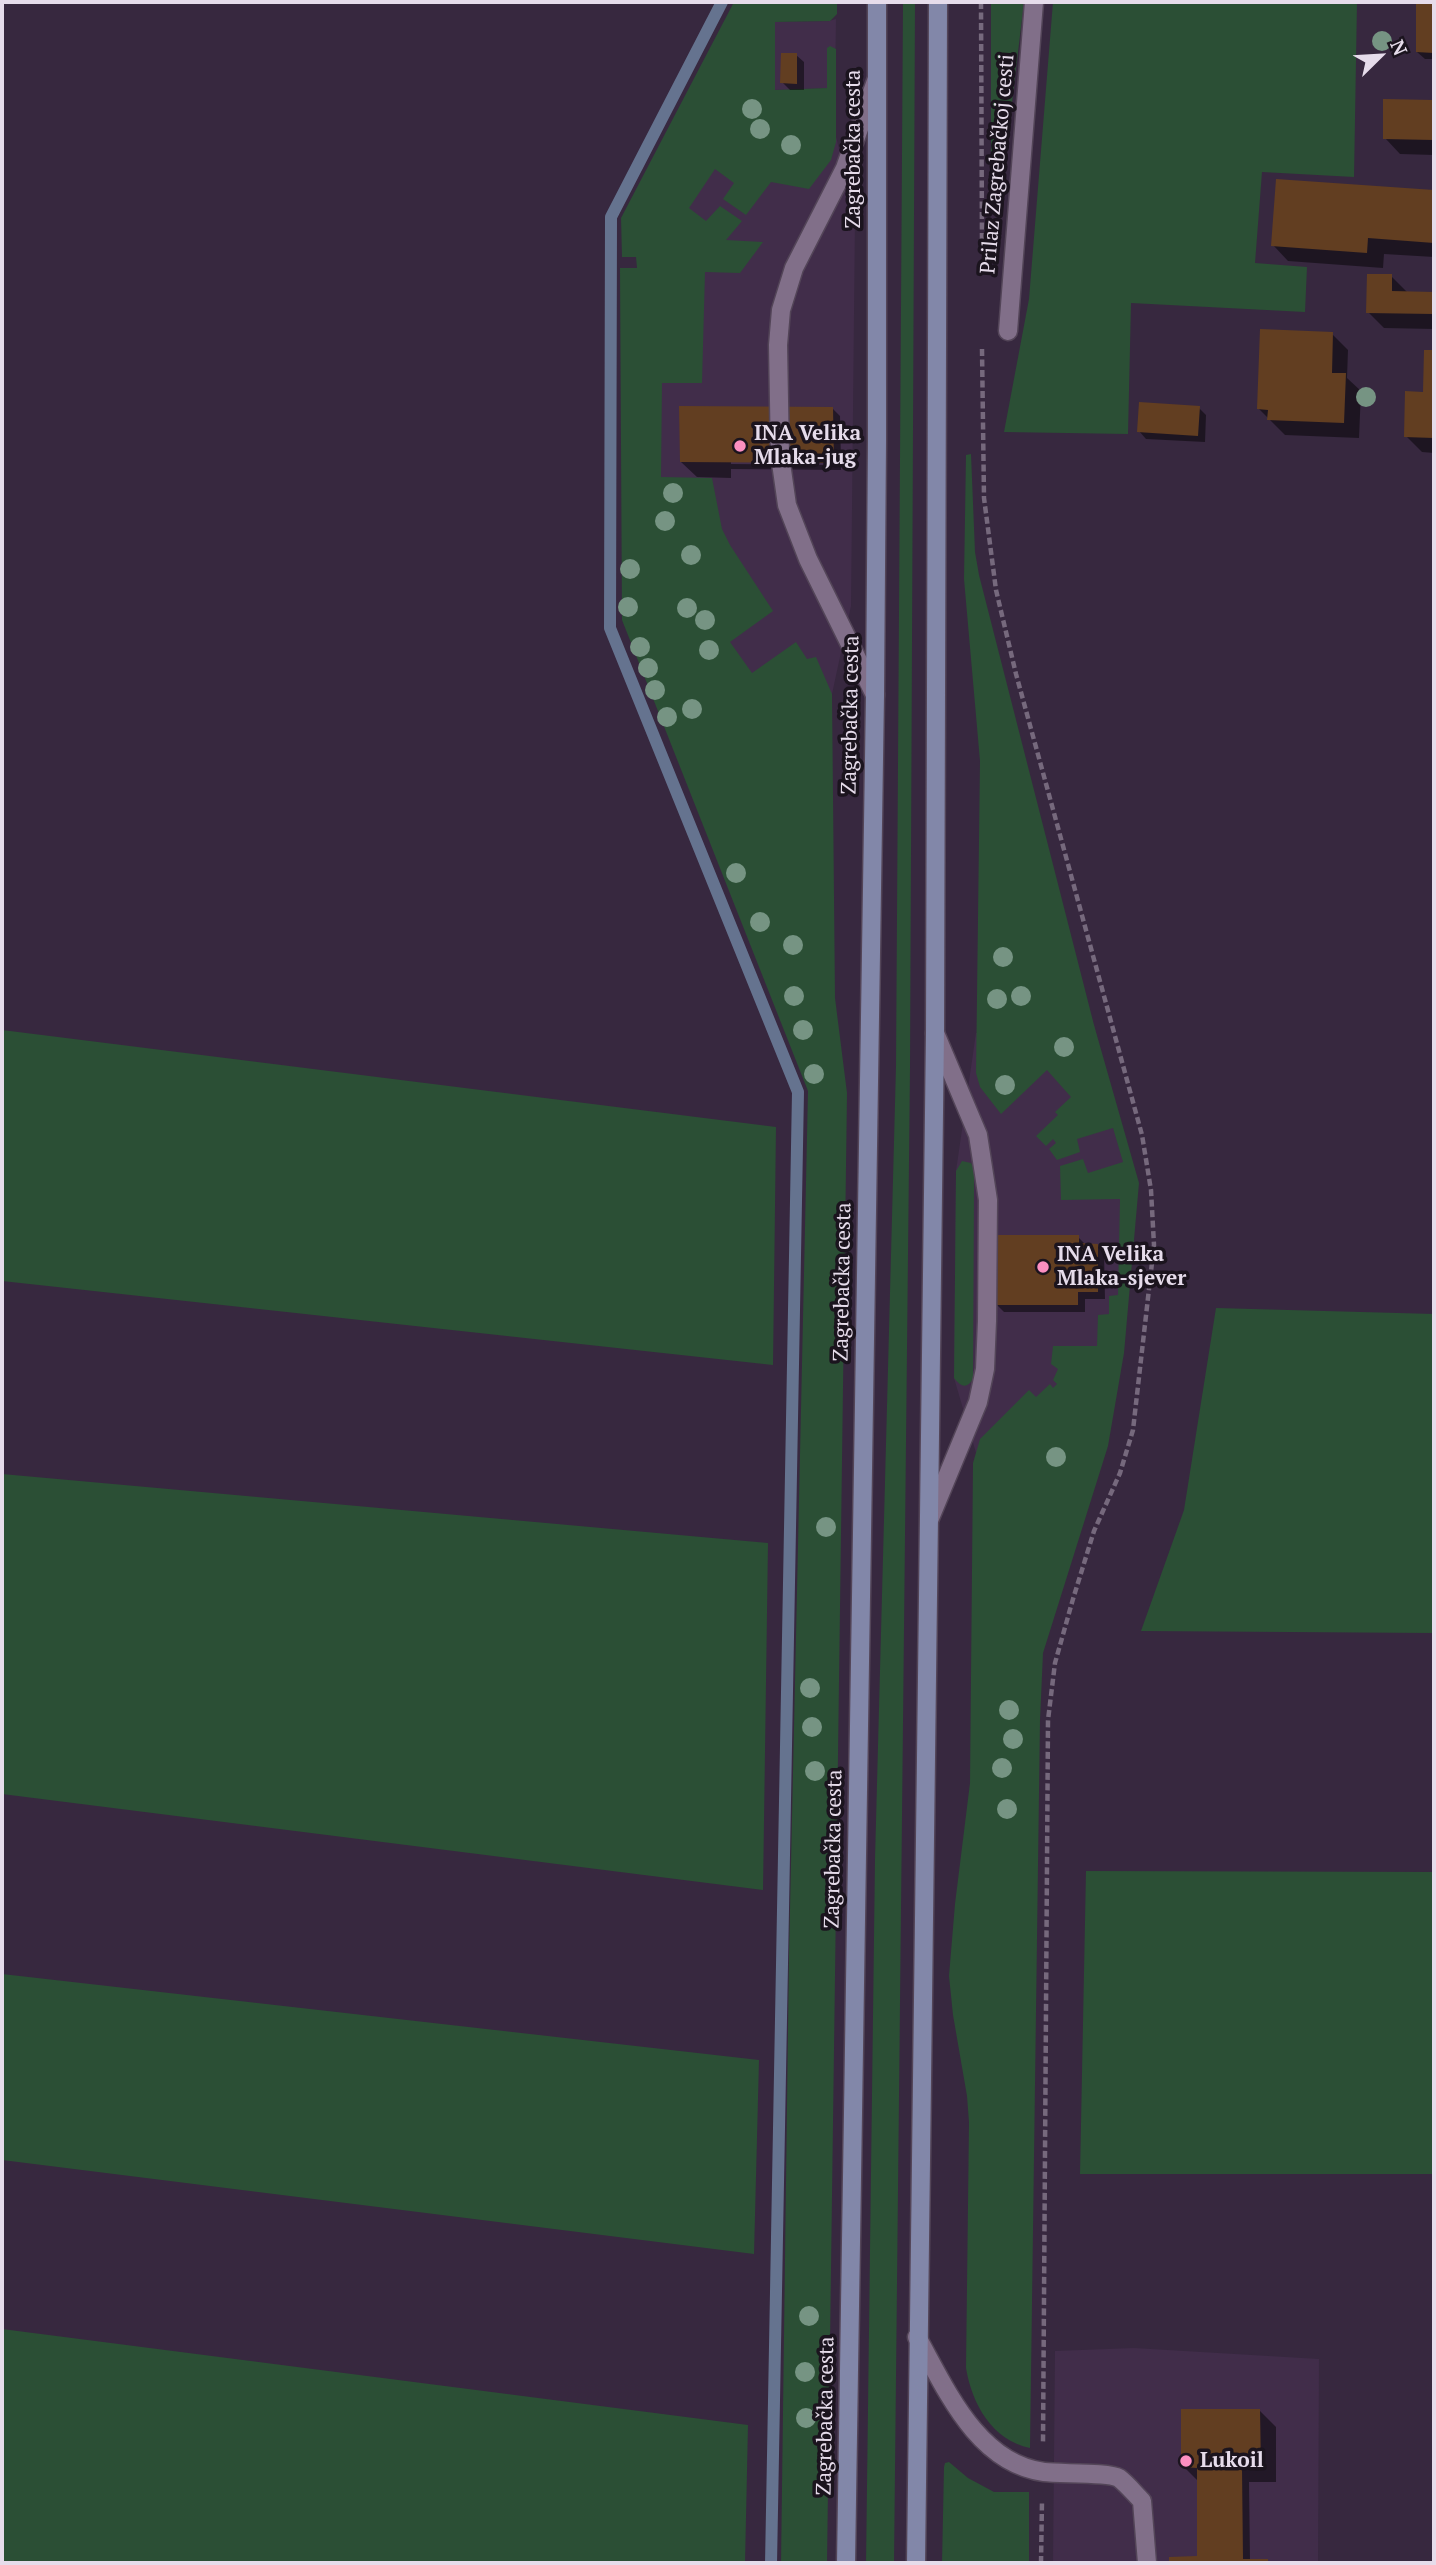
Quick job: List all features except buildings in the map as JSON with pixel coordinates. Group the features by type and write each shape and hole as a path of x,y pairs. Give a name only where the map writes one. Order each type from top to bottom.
{"main road":[{"name":"Zagrebačka cesta","path":"846,2563 875,695 877,2"},
{"path":"916,2563 935,1032 938,2"}],"lane":[{"name":"Prilaz Zagrebačkoj cesti","path":"1008,331 1034,2"},
{"path":"875,695 808,559 787,505 780,456 778,345 781,310 794,268 845,168 877,78"},
{"path":"928,1521 978,1402 985,1369 987,1321 988,1200 978,1135 935,1032"},
{"path":"917,2336 946,2389 983,2442 1015,2464 1042,2472 1117,2477 1142,2501 1147,2563"}],"path":[{"path":"981,2 982,250"},
{"path":"982,346 984,498 996,590 1020,688 1142,1135 1154,1245 1133,1430 1120,1473 1094,1531 1073,1598 1055,1663 1048,1720 1042,2451"},
{"path":"1041,2563 1042,2492"}],"shaded area":[{"path":"836,19 835,88 775,90 775,22"},
{"name":"INA Velika Mlaka-jug","path":"694,117 834,128 855,217 851,606 832,694 831,741 649,593 644,585 640,587 628,543"},
{"name":"INA Velika Mlaka-sjever","path":"1094,1025 1136,1185 1104,1442 979,1463 954,1378 956,1171 976,1033"},
{"name":"Lukoil","path":"1134,2348 1319,2359 1318,2563 1053,2563 1055,2351"}],"green space":[{"path":"734,2 837,2 837,14 830,21 775,22 775,90 827,88 827,48 830,46 836,49 836,142 831,160 809,189 771,182 746,215 723,199 734,183 715,169 689,208 706,221 720,206 742,221 726,240 763,242 740,273 705,272 702,383 662,383 661,477 712,478 722,529 773,611 730,642 752,673 796,642 807,659 816,657 832,694 835,998 847,1093 827,2563 781,2563 789,1954 808,1091 622,620 620,268 637,268 636,257 622,257 621,218"},
{"path":"903,2 915,2 910,1068 894,2563 866,2563 875,1859 896,1066"},
{"path":"991,2 1024,2 1000,203 991,205"},
{"path":"1053,2 1357,2 1354,177 1262,172 1255,263 1307,267 1305,312 1131,303 1128,434 1004,432 1029,299"},
{"path":"971,454 975,552 979,575 1094,1025 1139,1183 1124,1353 1108,1446 1043,1653 1030,2448 1005,2437 986,2418 973,2395 966,2368 969,2122 949,1976 970,1783 973,1463 980,1439 1029,1390 1036,1397 1050,1384 1053,1388 1057,1384 1053,1380 1058,1369 1051,1364 1053,1346 1097,1346 1098,1315 1109,1314 1109,1296 1118,1295 1120,1199 1061,1200 1060,1166 1083,1159 1088,1173 1123,1162 1113,1128 1077,1139 1080,1152 1057,1160 1049,1149 1056,1143 1053,1139 1046,1146 1036,1136 1058,1115 1055,1112 1071,1097 1047,1070 1001,1114 980,1087 976,1073 980,761 964,579 966,455"},
{"path":"2,1030 776,1127 773,1365 2,1281"},
{"path":"962,1161 971,1163 974,1169 973,1379 964,1386 954,1378 956,1171"},
{"path":"1216,1308 1434,1314 1434,1633 1141,1631 1184,1510"},
{"path":"2,1474 768,1543 763,1890 2,1794"},
{"path":"1086,1871 1434,1872 1434,2174 1080,2174"},
{"path":"2,1974 759,2060 754,2254 2,2160"},
{"path":"2,2329 748,2425 745,2563 2,2563"},
{"path":"949,2462 968,2478 994,2492 1029,2492 1029,2563 942,2563 944,2467 945,2463"}],"waterway":[{"path":"722,2 611,217 610,628 798,1092 771,2563"}],"place":[{"name":"INA Velika Mlaka-jug","path":"740,446"},
{"name":"INA Velika Mlaka-sjever","path":"1043,1267"},
{"name":"Lukoil","path":"1186,2461"}]}
